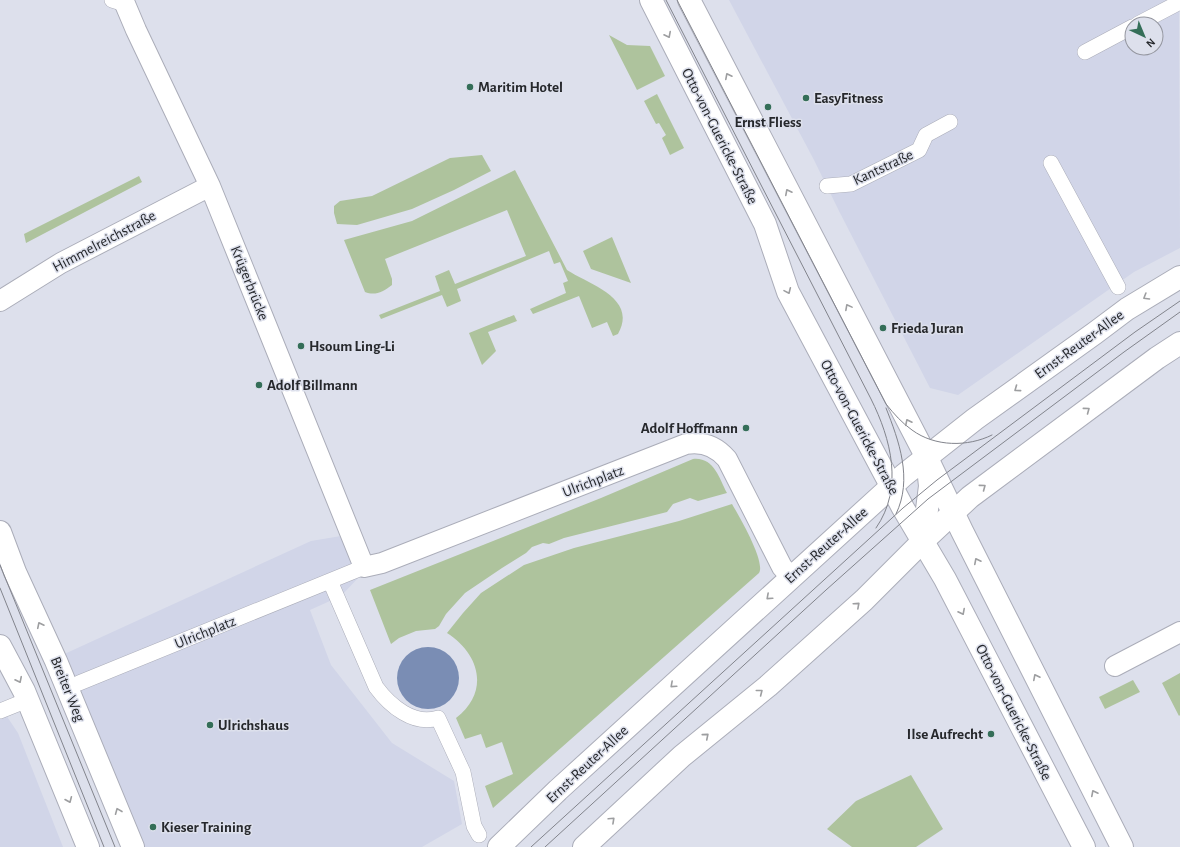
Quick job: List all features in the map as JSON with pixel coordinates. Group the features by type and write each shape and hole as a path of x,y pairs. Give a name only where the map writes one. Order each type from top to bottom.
{"street":[{"name":"Otto-von-Guericke-Straße","path":"651,0 765,224 788,292 891,486 945,578 1084,847"},
{"path":"689,0 926,456 1122,847"},
{"name":"Krügerbrücke","path":"119,2 136,30 210,186 364,567"},
{"path":"1153,16 1180,2"},
{"path":"1085,52 1124,31"},
{"name":"Kantstraße","path":"827,186 851,184 919,150 926,134 950,122"},
{"name":"Ernst-Reuter-Allee","path":"1051,163 1118,287"},
{"name":"Himmelreichstraße","path":"0,301 61,263 210,186"},
{"name":"Ernst-Reuter-Allee","path":"499,847 558,790 891,486 926,456 1127,309 1180,277"},
{"path":"584,847 682,756 768,686 864,600 970,497 1157,358 1180,343"},
{"name":"Ulrichplatz","path":"79,683 364,567 382,563 686,444 694,443 710,446 727,459 782,567 791,577"},
{"path":"923,541 930,486 926,456"},
{"name":"Breiter Weg","path":"0,532 15,572 56,661 133,847"},
{"path":"330,581 376,687 398,709 410,716 432,721 438,718 463,772 474,826 479,835"},
{"path":"1115,666 1180,632"},
{"path":"0,646 24,691 88,847"},
{"path":"0,711 20,704"}],"shaded area":[{"path":"729,0 1179,0 1180,248 1134,272 958,395 930,388 814,160"},
{"name":"Ulrichshaus","path":"341,536 360,576 341,596 310,610 331,665 392,743 454,781 462,824 422,847 140,847 60,656 311,541"},
{"path":"0,706 18,733 63,847 0,847"}],"green space":[{"path":"609,35 627,45 650,46 665,76 637,90"},
{"path":"657,94 684,148 670,155 662,138 666,135 659,123 656,124 644,101"},
{"path":"482,155 491,171 454,190 412,209 357,225 337,224 334,206 340,201 372,196 450,158"},
{"path":"515,170 567,270 599,287 617,302 622,311 622,322 618,334 613,336 607,322 592,328 579,296 533,314 530,309 566,293 563,283 568,281 560,262 554,264 549,251 457,289 461,301 447,307 442,295 381,319 379,315 440,291 435,276 449,270 455,284 526,256 507,210 385,259 392,279 392,285 382,291 372,294 365,292 344,240 412,221"},
{"path":"139,176 142,182 26,243 24,234"},
{"path":"612,237 631,283 591,269 583,251"},
{"path":"514,315 517,321 488,332 496,351 482,365 469,333"},
{"path":"693,459 706,461 711,465 727,493 698,501 690,498 673,504 667,512 564,538 549,544 543,543 532,547 526,553 465,593 435,629 416,631 399,638 391,644 370,590 601,498"},
{"path":"732,504 759,559 759,573 493,808 485,786 513,774 502,742 486,748 481,734 465,739 456,718 467,708 474,697 477,685 477,674 467,651 447,633 481,593 524,565 574,548 679,521"},
{"path":"1180,673 1180,715 1179,716 1162,683"},
{"path":"1133,680 1140,692 1105,709 1099,697"},
{"path":"911,775 943,829 916,847 852,847 827,829 856,801"}],"water":[{"path":"428,647 440,649 450,656 457,666 459,678 457,690 450,700 440,707 428,709 416,707 406,700 399,690 397,678 399,666 406,656 416,649"}],"tram line":[{"path":"666,0 878,414 889,447 892,464 892,480 890,497 885,513 876,528"},
{"path":"677,0 886,404 908,427 921,436 931,440 962,443 973,442 992,435"},
{"path":"531,847 903,508 937,480 1135,332 1180,301"},
{"path":"545,847 826,590 928,499 1124,352 1180,312"},
{"path":"886,408 899,447 904,474 901,501 896,514"},
{"path":"0,565 115,847"},
{"path":"0,588 104,847"}],"place":[{"name":"Maritim Hotel","path":"470,87"},
{"name":"EasyFitness","path":"806,98"},
{"name":"Ernst Fliess","path":"768,107"},
{"name":"Frieda Juran","path":"883,328"},
{"name":"Hsoum Ling-Li","path":"301,346"},
{"name":"Adolf Billmann","path":"259,385"},
{"name":"Adolf Hoffmann","path":"746,428"},
{"name":"Ulrichshaus","path":"210,725"},
{"name":"Ilse Aufrecht","path":"991,734"},
{"name":"Kieser Training","path":"153,827"}]}
